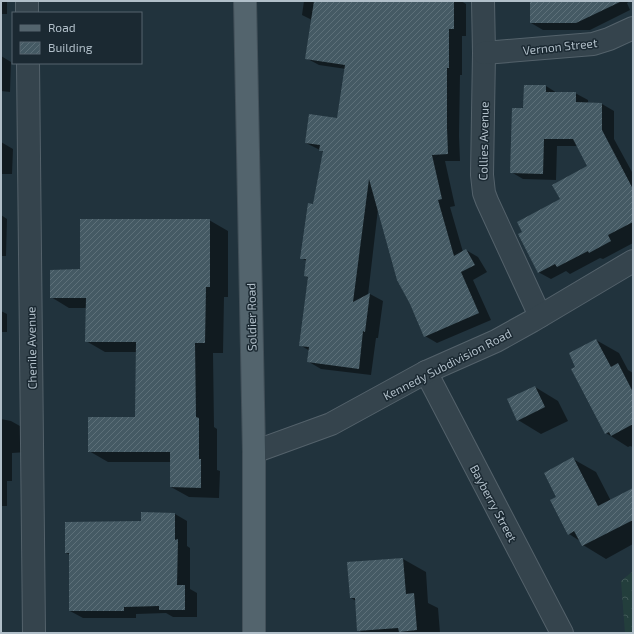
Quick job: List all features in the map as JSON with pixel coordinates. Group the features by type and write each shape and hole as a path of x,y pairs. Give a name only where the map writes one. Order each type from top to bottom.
{"main road":[{"name":"Soldier Road","path":"245,1 254,452 254,633"}],"street":[{"path":"27,1 27,12"},
{"name":"Collies Avenue","path":"483,1 484,53 482,175 484,193 540,316"},
{"name":"Vernon Street","path":"484,53 593,44 609,40 633,28"},
{"name":"Chenile Avenue","path":"28,64 34,633"},
{"name":"Kennedy Subdivision Road","path":"254,452 331,424 426,372 496,341 633,261"},
{"name":"Bayberry Street","path":"426,372 562,633"}],"green space":[{"path":"633,571 633,633 625,633 621,581"}],"building":[{"path":"314,1 454,1 454,29 449,29 449,68 447,68 448,154 432,155 442,199 438,200 454,256 466,249 475,265 461,272 479,313 424,337 410,304 397,280 369,179 353,302 370,293 365,332 363,331 359,369 307,362 309,347 299,346 308,277 304,276 306,259 300,259 308,203 313,204 323,151 319,151 320,145 305,143 309,114 337,118 345,65 305,59"},
{"path":"530,1 622,1 576,23 530,23"},
{"path":"524,85 546,85 546,92 576,92 576,102 602,103 602,130 633,189 633,222 608,235 611,241 589,253 588,251 557,267 555,264 538,273 518,234 522,232 517,222 560,199 552,185 587,166 573,139 544,139 543,174 510,173 512,108 523,108"},
{"path":"80,219 210,219 210,287 206,287 205,343 195,343 196,417 199,418 201,488 170,487 170,452 88,452 88,417 135,417 136,342 85,342 86,298 50,298 50,270 80,269"},
{"path":"596,339 611,367 618,363 633,392 633,424 611,436 609,432 605,434 571,369 575,367 569,353"},
{"path":"535,386 545,407 517,421 507,399"},
{"path":"573,457 598,506 633,488 633,520 582,546 574,531 568,535 550,500 556,497 544,473"},
{"path":"141,512 175,513 175,540 178,539 177,585 185,585 185,610 159,610 159,606 124,607 124,611 69,611 69,553 65,553 65,522 141,521"},
{"path":"403,558 406,594 414,593 417,630 399,632 398,628 357,631 355,598 350,598 347,562"}]}
